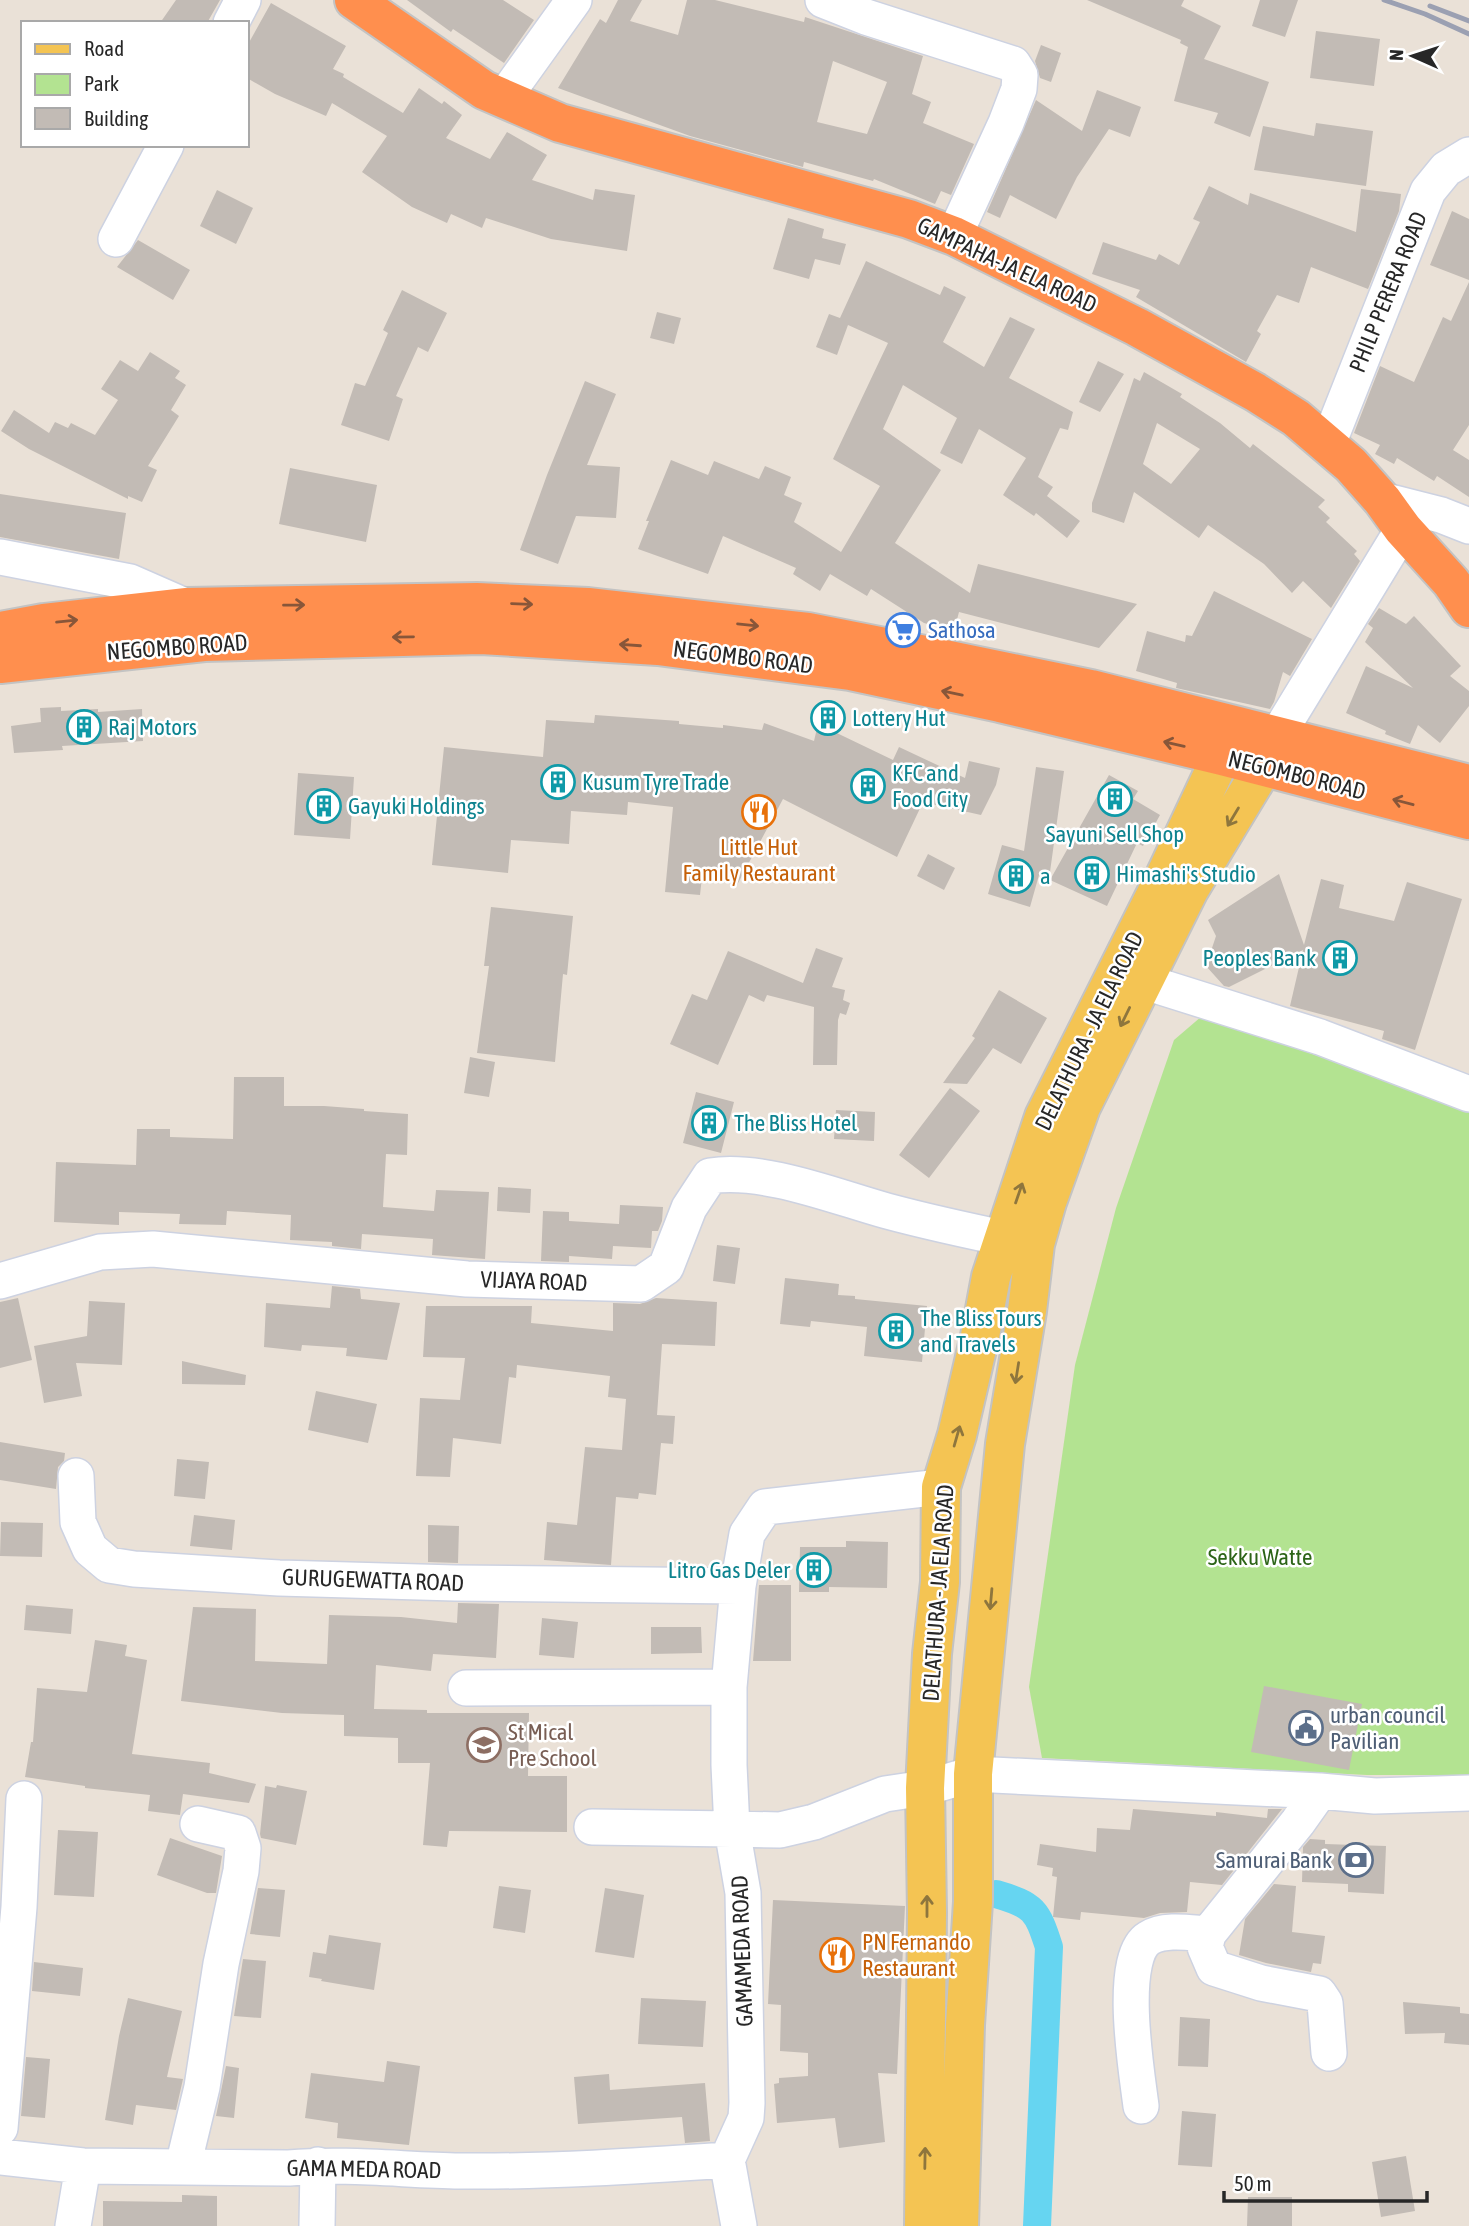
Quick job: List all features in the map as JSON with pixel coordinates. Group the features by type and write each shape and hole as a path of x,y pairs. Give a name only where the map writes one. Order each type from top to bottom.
{"highway":[{"name":"GAMPAHA-JA ELA ROAD","path":"354,0 484,90 560,123 909,219 954,236 1137,327 1255,392 1296,418 1328,444 1393,514 1451,582 1469,608"},
{"name":"NEGOMBO ROAD","path":"0,631 44,623 187,607 477,602 588,607 808,632 1091,689 1229,740 1270,751 1469,820"},
{"name":"NEGOMBO ROAD","path":"0,664 204,642 481,635 658,646 850,671 1000,703 1229,740"},
{"name":"NEGOMBO ROAD","path":"1270,751 1427,772 1469,784"},
{"path":"1427,772 1469,755"}],"main road":[{"name":"DELATHURA - JA ELA ROAD","path":"959,2226 965,2025 973,1902 973,1774 1005,1444 1027,1311 1019,1241 1044,1117 1165,876 1229,740"},
{"name":"DELATHURA - JA ELA ROAD","path":"924,2226 927,1912 925,1788 932,1654 940,1582 941,1486 957,1435 991,1277 1046,1202 1081,1107 1142,981 1189,890 1270,751"}],"street":[{"path":"232,21 243,0"},
{"path":"503,99 574,0"},
{"path":"823,0 866,17 1013,64 1020,75 1019,89 1006,123 954,236"},
{"path":"116,239 165,147"},
{"name":"PHILP PERERA ROAD","path":"1328,444 1428,191 1446,169 1469,155"},
{"path":"1270,751 1393,514 1441,515 1469,526"},
{"path":"0,557 130,582 187,607"},
{"path":"1142,981 1320,1037 1469,1094"},
{"name":"VIJAYA ROAD","path":"0,1280 100,1252 153,1249 467,1279 641,1284 666,1267 689,1208 710,1176 733,1173 765,1177 950,1228 1019,1241"},
{"name":"GURUGEWATTA ROAD","path":"76,1476 78,1522 90,1549 109,1565 279,1578 555,1586 738,1586"},
{"name":"GAMAMEDA ROAD","path":"729,2155 746,2118 747,2103 743,1893 732,1829 729,1687 738,1586 747,1534 765,1507 941,1486"},
{"path":"466,1689 729,1687"},
{"path":"592,1827 780,1830 814,1822 885,1794 925,1788 973,1774 1375,1796 1469,1793"},
{"path":"1320,1791 1208,1934 1205,1947 1214,1969 1261,1983 1319,1994 1325,2003 1329,2053"},
{"path":"0,2128 19,1907 24,1799"},
{"path":"183,2166 202,2087 243,1848 238,1833 198,1824"},
{"path":"1141,2106 1130,2022 1136,1959 1147,1938 1159,1934 1208,1934"},
{"path":"729,2155 739,2226"},
{"name":"GAMA MEDA ROAD","path":"0,2157 83,2166 289,2168 318,2165 461,2171 581,2169 729,2155"},
{"path":"317,2226 318,2165"},
{"path":"73,2226 83,2166"}],"green space":[{"name":"Sekku Watte","path":"1202,1016 1469,1108 1469,1775 1367,1775 1042,1758 1029,1687 1075,1365 1116,1208 1174,1040"}],"building":[{"path":"176,0 220,0 208,21 161,21"},
{"path":"407,0 503,0 534,20 504,63 453,29 451,32"},
{"path":"618,0 642,0 630,21 678,35 687,0 715,0 804,22 805,17 923,56 912,94 931,102 923,123 974,144 951,195 941,191 935,204 874,179 873,181 804,162 803,167 690,136 558,88 600,19 606,23","holes":["833,61 887,82 867,134 817,122"]},
{"path":"1087,0 1184,0 1181,6 1221,26 1204,59 1269,82 1250,137 1214,123 1218,113 1174,101 1188,47 1180,43 1181,40"},
{"path":"1260,0 1298,0 1285,37 1252,26"},
{"path":"271,3 346,46 333,69 403,113 419,88 442,104 444,101 462,115 446,138 490,159 507,132 547,155 532,180 593,200 595,189 635,195 627,251 551,239 486,218 482,228 451,214 447,223 412,207 362,172 387,136 332,103 326,116 275,94 248,79 248,44"},
{"path":"1316,31 1380,39 1374,86 1310,78"},
{"path":"1041,45 1061,53 1051,82 1040,78 1035,61"},
{"path":"1097,90 1141,107 1130,137 1109,129 1077,177 1056,219 1010,195 1000,218 987,212 1036,100 1082,131"},
{"path":"1316,123 1373,131 1366,186 1254,170 1263,126 1314,136"},
{"path":"1209,186 1248,205 1250,193 1356,232 1361,189 1401,194 1399,211 1368,289 1311,267 1299,303 1277,295 1257,331 1261,334 1246,362 1136,297 1140,290 1092,274 1103,242 1156,260 1159,254 1179,265 1200,222 1193,219"},
{"path":"217,190 253,208 236,244 200,226"},
{"path":"1452,211 1469,219 1469,280 1430,265"},
{"path":"788,218 824,229 822,238 846,244 840,265 815,259 809,279 773,269"},
{"path":"138,240 190,270 173,300 117,267"},
{"path":"866,261 940,295 944,286 966,297 943,342 984,367 1010,317 1035,329 1009,378 1073,412 1068,430 1060,428 1038,477 1053,487 1047,496 1080,521 1067,538 1036,513 1034,516 1003,495 1026,458 979,429 962,464 940,453 957,418 903,385 883,429 941,470 895,543 970,593 978,564 1137,604 1099,648 959,612 954,631 924,623 871,589 867,596 830,574 820,591 793,574 796,568 723,536 708,574 638,549 649,521 646,521 671,460 708,475 714,461 759,479 765,466 791,477 784,495 802,503 794,522 841,552 880,486 833,459 888,343 848,325 837,355 816,347 829,314 840,318"},
{"path":"1469,282 1469,425 1453,450 1469,460 1469,497 1437,476 1434,481 1397,458 1394,464 1375,454 1380,445 1354,433 1380,366 1414,382 1443,317 1451,321"},
{"path":"402,290 447,313 428,352 418,347 396,396 403,399 389,441 341,425 355,383 365,386 388,333 383,330"},
{"path":"657,312 681,318 674,344 650,338"},
{"path":"150,352 180,371 175,378 186,385 171,410 179,416 148,466 157,470 142,502 128,496 128,499 29,449 1,431 14,410 49,433 55,422 68,428 71,423 95,435 118,400 101,389 120,360 138,371"},
{"path":"1098,361 1124,374 1100,412 1079,402"},
{"path":"1144,372 1182,394 1180,397 1220,423 1250,448 1253,444 1325,500 1318,507 1330,518 1326,522 1357,551 1354,554 1360,561 1331,608 1303,581 1292,593 1264,564 1208,525 1199,538 1134,492 1124,523 1092,512 1092,503 1134,378 1140,381","holes":["1157,423 1200,449 1171,484 1143,464"]},
{"path":"585,381 616,394 587,465 620,467 616,518 576,516 558,564 520,550"},
{"path":"290,468 377,485 366,542 279,524"},
{"path":"0,494 126,513 119,559 0,537"},
{"path":"1214,591 1312,639 1290,676 1283,672 1270,709 1176,688 1177,683 1136,671 1147,631 1185,642 1186,635 1192,636"},
{"path":"1379,608 1406,624 1414,616 1461,666 1450,676 1469,691 1469,706 1440,743 1418,725 1410,744 1346,713 1366,666 1413,688 1365,642 1373,628 1368,624"},
{"path":"61,707 61,711 98,709 98,712 142,709 143,741 62,746 63,750 14,753 11,726 41,722 40,708"},
{"path":"595,715 762,730 764,723 814,741 818,724 893,760 899,747 965,778 969,761 1000,768 996,785 981,815 923,802 897,857 783,799 737,885 702,877 700,895 665,892 673,807 628,802 627,815 571,811 569,844 511,840 508,873 432,865 444,747 543,757 546,720 594,723"},
{"path":"1036,767 1064,771 1049,879 1039,875 1030,907 988,894 1002,845 1024,851"},
{"name":"Gayuki Holdings","path":"298,773 354,777 350,839 294,835"},
{"path":"1109,775 1138,791 1133,799 1160,815 1143,846 1137,843 1107,906 1050,880"},
{"path":"928,854 955,868 944,890 917,876"},
{"path":"1279,874 1304,945 1321,879 1344,885 1339,908 1394,921 1407,882 1462,899 1415,1050 1382,1039 1384,1031 1290,1006 1303,950 1229,987 1224,986 1206,966 1216,936 1208,920"},
{"path":"491,907 573,916 567,975 563,974 555,1062 477,1053 489,966 484,966"},
{"path":"816,948 843,958 832,987 845,990 843,1000 850,1003 846,1015 840,1013 838,1020 837,1065 813,1065 814,1007 767,995 764,1002 749,995 718,1065 670,1044 692,994 707,1000 728,951 803,983"},
{"path":"999,990 1047,1018 1021,1064 993,1048 967,1084 943,1083 975,1038 972,1036"},
{"path":"470,1057 495,1062 489,1097 464,1093"},
{"path":"234,1077 284,1077 284,1106 324,1106 408,1114 407,1155 386,1154 383,1207 434,1211 436,1190 489,1192 485,1259 432,1255 433,1239 362,1234 361,1249 332,1246 332,1242 290,1240 291,1215 227,1211 226,1225 179,1224 180,1214 119,1212 119,1225 54,1222 56,1162 136,1165 137,1129 170,1129 170,1137 233,1139"},
{"path":"950,1088 980,1111 929,1178 899,1155"},
{"name":"The Bliss Hotel","path":"696,1092 734,1102 721,1153 683,1143"},
{"path":"836,1110 875,1112 874,1141 834,1139"},
{"path":"498,1187 531,1189 530,1213 497,1211"},
{"path":"620,1205 663,1207 658,1231 652,1231 651,1248 613,1246 612,1259 569,1256 569,1262 541,1261 543,1211 569,1212 569,1221 619,1224"},
{"path":"717,1245 740,1248 735,1284 713,1281"},
{"path":"785,1278 839,1284 838,1295 855,1296 855,1299 927,1306 922,1362 864,1356 867,1327 811,1321 810,1327 780,1324"},
{"path":"332,1286 360,1289 361,1299 400,1303 387,1360 346,1356 347,1348 302,1345 301,1351 264,1347 266,1303 330,1308"},
{"path":"18,1298 32,1360 0,1368 0,1302"},
{"path":"656,1298 717,1302 715,1346 662,1344 657,1415 675,1416 673,1444 661,1443 656,1495 639,1493 638,1499 616,1497 611,1565 544,1560 547,1522 577,1525 585,1447 622,1450 626,1399 608,1397 610,1376 517,1365 516,1378 509,1377 501,1444 453,1438 450,1477 416,1476 420,1398 460,1400 465,1358 423,1357 426,1306 532,1306 531,1323 613,1331 613,1303 640,1304"},
{"path":"89,1301 125,1303 122,1365 76,1363 82,1396 44,1403 34,1346 87,1336"},
{"path":"182,1361 246,1375 245,1385 182,1384"},
{"path":"316,1391 377,1404 368,1443 308,1430"},
{"path":"0,1442 65,1453 64,1461 58,1467 56,1489 0,1480"},
{"path":"177,1459 209,1462 205,1499 174,1496"},
{"path":"194,1515 235,1520 232,1550 190,1546"},
{"path":"1,1522 43,1523 42,1557 0,1556"},
{"path":"428,1525 459,1526 458,1563 428,1562"},
{"path":"846,1541 888,1542 887,1588 829,1587 829,1592 799,1592 800,1547 846,1547"},
{"path":"759,1585 791,1585 791,1661 753,1661"},
{"path":"458,1603 499,1604 496,1658 433,1654 431,1671 376,1665 374,1709 427,1710 427,1713 529,1713 528,1776 567,1776 567,1832 449,1831 447,1847 423,1845 430,1763 398,1763 398,1738 344,1736 344,1715 282,1713 181,1701 193,1607 256,1609 255,1661 327,1664 329,1615 401,1617 457,1623"},
{"path":"26,1605 73,1609 71,1634 24,1630"},
{"path":"542,1618 578,1622 574,1658 539,1655"},
{"path":"651,1627 701,1627 702,1653 651,1654"},
{"path":"95,1640 127,1645 125,1656 147,1660 132,1754 210,1763 209,1773 256,1784 249,1803 183,1794 180,1815 148,1811 150,1795 85,1788 25,1777 33,1742 37,1688 87,1692"},
{"name":"urban council Pavilian","path":"1264,1686 1362,1704 1349,1770 1251,1752"},
{"path":"277,1785 307,1791 296,1845 261,1838 265,1786 276,1788"},
{"path":"1133,1809 1216,1816 1216,1812 1267,1818 1268,1809 1282,1809 1222,1885 1190,1882 1187,1912 1160,1913 1144,1918 1081,1912 1080,1920 1053,1917 1057,1877 1052,1876 1053,1868 1037,1865 1040,1844 1096,1852 1097,1828 1130,1830"},
{"path":"58,1830 98,1832 94,1897 54,1895"},
{"path":"170,1838 222,1856 216,1893 207,1893 157,1875"},
{"name":"Samurai Bank","path":"1310,1839 1325,1840 1325,1844 1386,1846 1384,1894 1348,1892 1348,1884 1302,1882 1303,1847"},
{"path":"1274,1884 1296,1886 1292,1932 1325,1936 1321,1964 1313,1963 1311,1972 1239,1955 1245,1919"},
{"path":"499,1886 531,1890 525,1933 493,1928"},
{"path":"258,1888 285,1890 280,1937 250,1934"},
{"path":"605,1888 644,1895 634,1958 595,1952"},
{"path":"773,1900 905,1906 897,2074 878,2073 885,2142 839,2148 835,2118 777,2123 774,2084 779,2083 779,2078 808,2076 808,2053 780,2051 781,2005 768,2004"},
{"path":"329,1935 381,1943 374,1990 309,1977 313,1952 326,1954"},
{"path":"243,1959 266,1961 261,2018 234,2016"},
{"path":"34,1962 83,1968 80,1996 32,1991"},
{"path":"128,1998 182,2011 167,2077 183,2079 176,2110 136,2105 133,2125 105,2120"},
{"path":"641,1998 706,2001 703,2047 638,2044"},
{"path":"1403,2002 1460,2007 1460,2013 1469,2014 1469,2045 1444,2043 1445,2033 1405,2034"},
{"path":"1180,2017 1210,2019 1208,2067 1178,2066"},
{"path":"26,2057 50,2059 45,2118 21,2116"},
{"path":"387,2061 420,2066 409,2145 337,2138 338,2123 305,2118 311,2073 384,2082"},
{"path":"226,2066 239,2068 234,2118 216,2116"},
{"path":"609,2074 610,2090 705,2083 710,2141 685,2143 682,2117 578,2124 574,2077"},
{"path":"1182,2111 1216,2114 1212,2167 1178,2165"},
{"path":"1406,2156 1415,2211 1381,2217 1372,2162"},
{"path":"182,2195 217,2196 217,2226 103,2226 103,2201 182,2202"},
{"path":"1248,2197 1292,2197 1292,2226 1247,2226"}],"waterway":[{"path":"996,1894 1019,1902 1032,1911 1041,1925 1049,1947 1037,2226"}],"railway":[{"path":"1384,0 1425,14 1469,34"},
{"path":"1430,6 1469,21"}],"place":[{"name":"Sathosa","path":"903,630"},
{"name":"Lottery Hut","path":"828,718"},
{"name":"Raj Motors","path":"84,727"},
{"name":"Kusum Tyre Trade","path":"558,782"},
{"name":"KFC and Food City","path":"868,786"},
{"name":"Sayuni Sell Shop","path":"1115,799"},
{"name":"Gayuki Holdings","path":"324,806"},
{"name":"Little Hut Family Restaurant","path":"759,812"},
{"name":"Himashi's Studio","path":"1092,874"},
{"name":"a","path":"1016,876"},
{"name":"Peoples Bank","path":"1340,958"},
{"name":"The Bliss Hotel","path":"709,1123"},
{"name":"The Bliss Tours and Travels","path":"896,1331"},
{"name":"Litro Gas Deler","path":"814,1570"},
{"name":"urban council Pavilian","path":"1306,1728"},
{"name":"St Mical Pre School","path":"484,1745"},
{"name":"Samurai Bank","path":"1356,1860"},
{"name":"PN Fernando Restaurant","path":"837,1955"}]}
